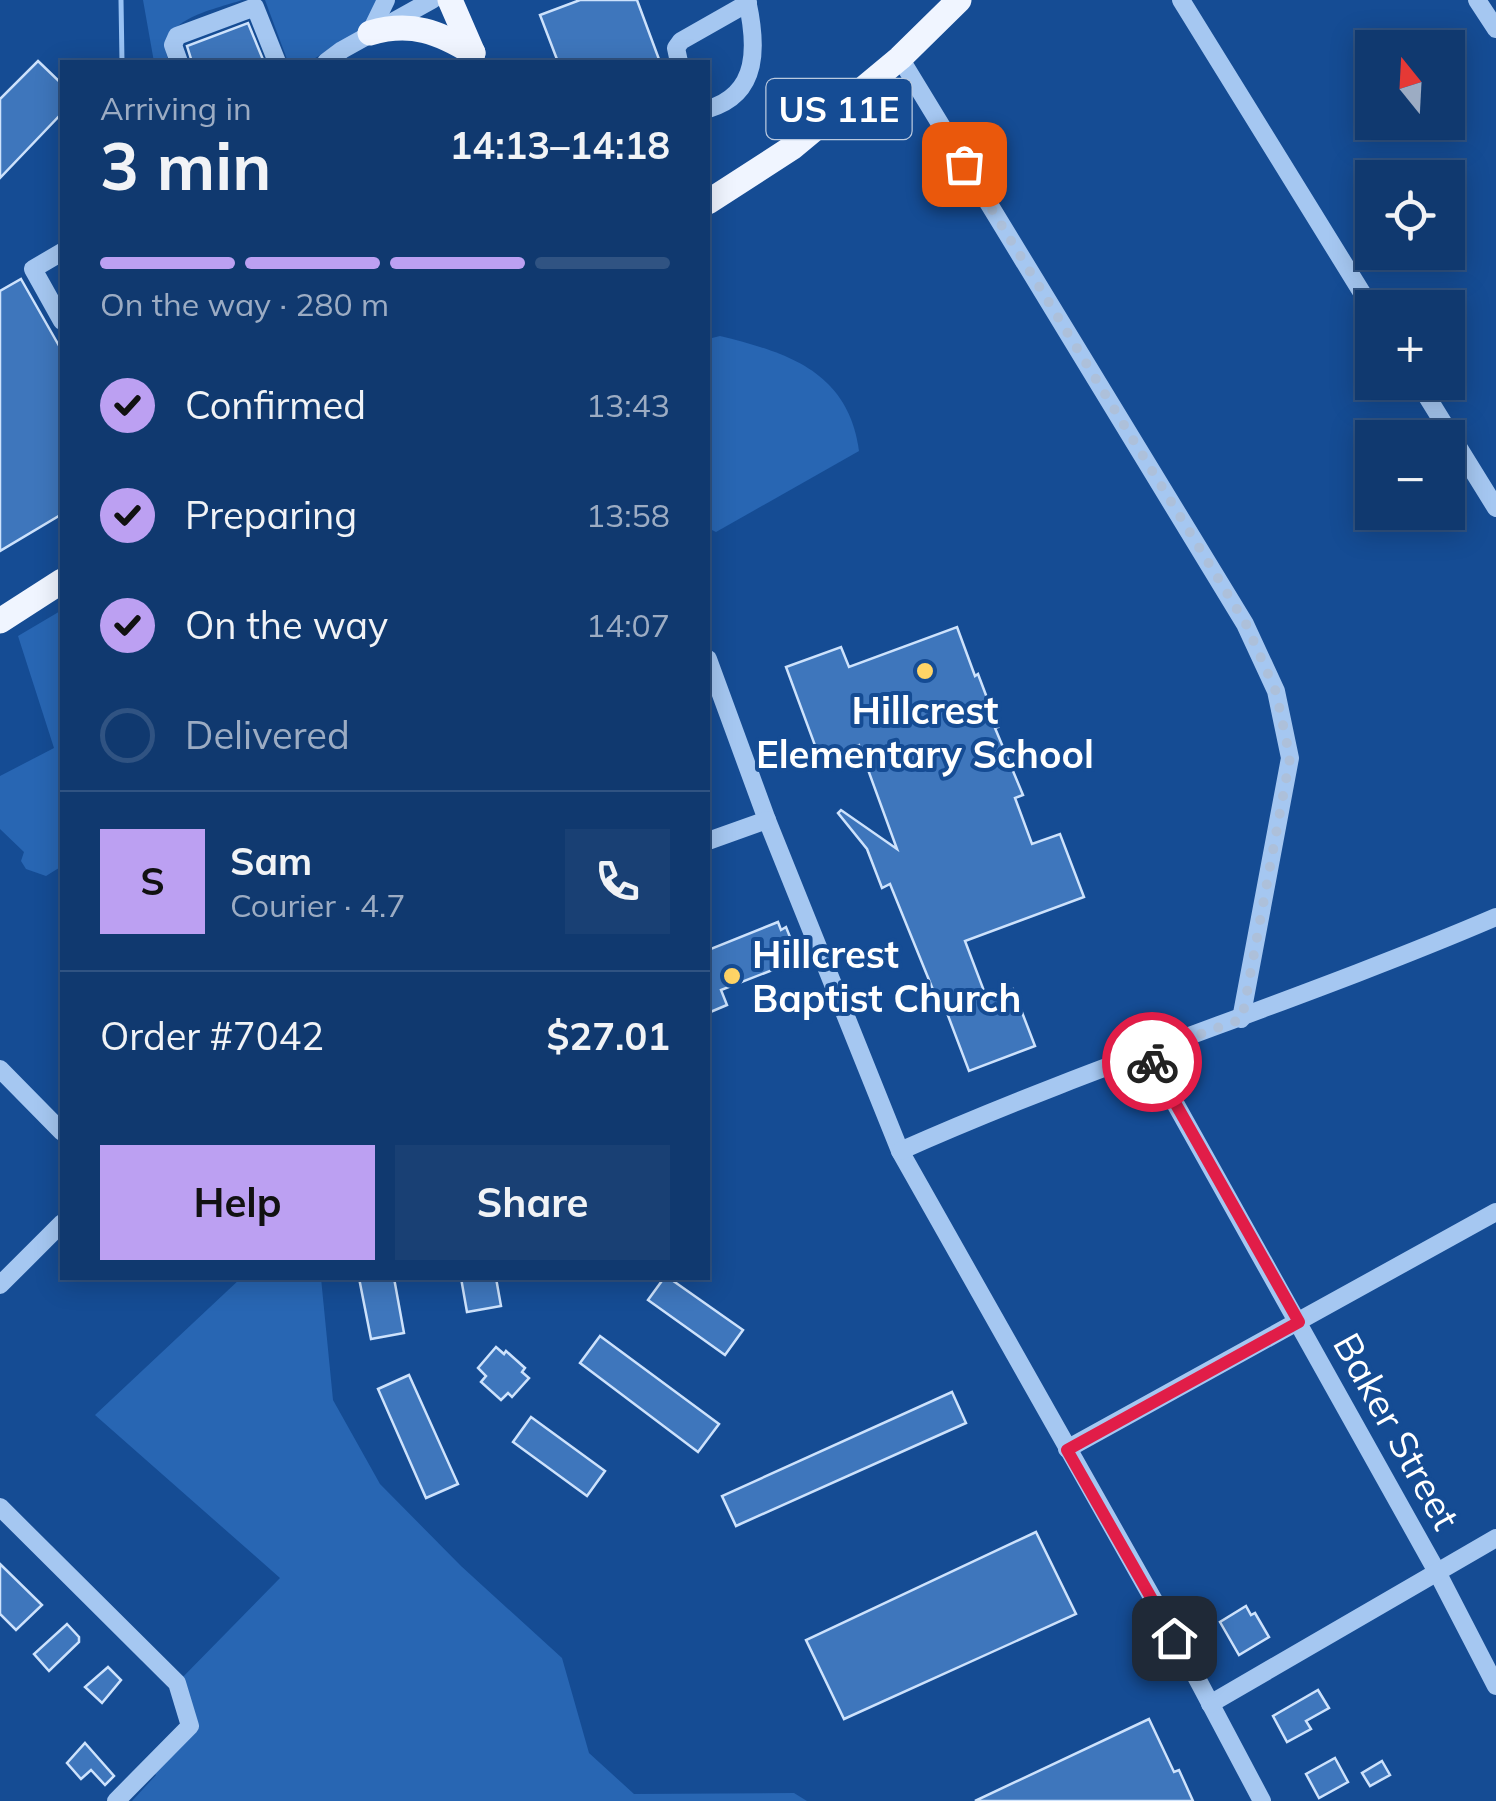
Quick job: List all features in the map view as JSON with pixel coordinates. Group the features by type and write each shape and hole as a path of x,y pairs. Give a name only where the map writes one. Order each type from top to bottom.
{"main road":[{"path":"450,0 475,58"},
{"name":"US 11E","path":"710,201 793,147 900,58 952,2"},
{"path":"370,33 411,26 442,34 475,58"},
{"path":"0,620 60,582"}],"street":[{"path":"370,33 386,0"},
{"path":"329,60 432,0"},
{"path":"1181,0 1361,290"},
{"path":"1477,0 1496,29"},
{"path":"679,60 676,48 680,41 748,2 753,28 751,70 746,84 710,108"},
{"path":"178,60 173,46 177,36 255,6 276,60"},
{"path":"900,58 1246,624 1276,692 1290,758 1242,1019"},
{"path":"60,253 33,269 60,317"},
{"path":"1429,400 1496,508"},
{"path":"710,665 766,820 900,1151 1262,1801"},
{"path":"710,840 766,820"},
{"path":"900,1151 1496,917"},
{"name":"Baker Street","path":"1148,1053 1436,1570 1496,1686"},
{"path":"0,1070 60,1130"},
{"path":"1067,1450 1496,1212"},
{"path":"0,1285 60,1225"},
{"path":"0,1507 177,1684 190,1726 116,1801"},
{"path":"1210,1704 1496,1538"}],"shaded area":[{"path":"143,0 242,0 202,13 177,27 166,48 169,60 154,60"},
{"path":"265,0 379,0 366,26 312,60 287,60"},
{"path":"720,336 769,350 811,370 842,402 853,424 859,451 716,532 710,529 710,338"},
{"path":"60,611 60,867 46,876 26,869 21,861 24,852 0,829 0,776 54,748 18,636"},
{"path":"239,1280 321,1280 333,1400 380,1484 461,1566 562,1658 589,1753 634,1794 794,1793 807,1801 132,1801 156,1775 149,1768 190,1726 177,1683 280,1578 95,1415"}],"building":[{"path":"580,0 637,0 659,60 557,60 540,15"},
{"path":"248,23 263,60 191,60 187,46"},
{"path":"38,61 60,82 60,115 0,178 0,99"},
{"path":"21,279 60,347 60,515 0,551 0,291"},
{"name":"Hillcrest Elementary School","path":"957,627 1023,795 1015,798 1032,844 1060,834 1084,897 965,941 987,999 1013,989 1035,1046 969,1071 890,884 882,888 867,849 838,813 841,810 897,849 859,745 820,759 786,667 841,647 849,667"},
{"name":"Hillcrest Baptist Church","path":"778,922 781,930 786,927 796,952 790,954 793,962 721,990 727,1005 710,1012 710,949"},
{"path":"359,1280 394,1280 404,1333 371,1339"},
{"path":"461,1280 496,1280 501,1306 467,1312"},
{"path":"663,1280 672,1280 743,1330 725,1355 648,1300"},
{"path":"600,1336 719,1424 698,1452 580,1363"},
{"path":"496,1347 525,1368 522,1372 529,1378 512,1397 508,1393 501,1400 481,1382 486,1376 478,1368"},
{"path":"409,1375 458,1484 426,1498 378,1389"},
{"path":"952,1392 966,1423 736,1526 722,1496"},
{"path":"531,1417 605,1471 587,1496 513,1442"},
{"path":"1036,1532 1076,1614 844,1719 806,1640"},
{"path":"0,1564 42,1605 16,1630 0,1614"},
{"path":"1246,1606 1251,1615 1255,1613 1269,1637 1239,1655 1220,1622"},
{"path":"67,1624 79,1642 49,1671 34,1654"},
{"path":"108,1667 121,1680 102,1703 85,1687"},
{"path":"1318,1690 1329,1708 1306,1721 1311,1729 1287,1742 1273,1716"},
{"path":"1149,1719 1174,1772 1179,1770 1193,1801 975,1801"},
{"path":"85,1743 114,1776 105,1785 91,1770 81,1779 67,1763"},
{"path":"1335,1758 1348,1782 1319,1798 1306,1774"},
{"path":"1382,1761 1390,1775 1370,1786 1362,1773"}],"waterway":[{"path":"121,0 122,60"}],"way so far":[{"path":"964,164 1246,624 1276,692 1290,758 1242,1019 1148,1053 1152,1062"}],"place":[{"name":"Hillcrest Elementary School","path":"925,671"},
{"name":"Hillcrest Baptist Church","path":"732,976"}],"route":[{"path":"1152,1062 1299,1322 1067,1450 1174,1638"}]}
